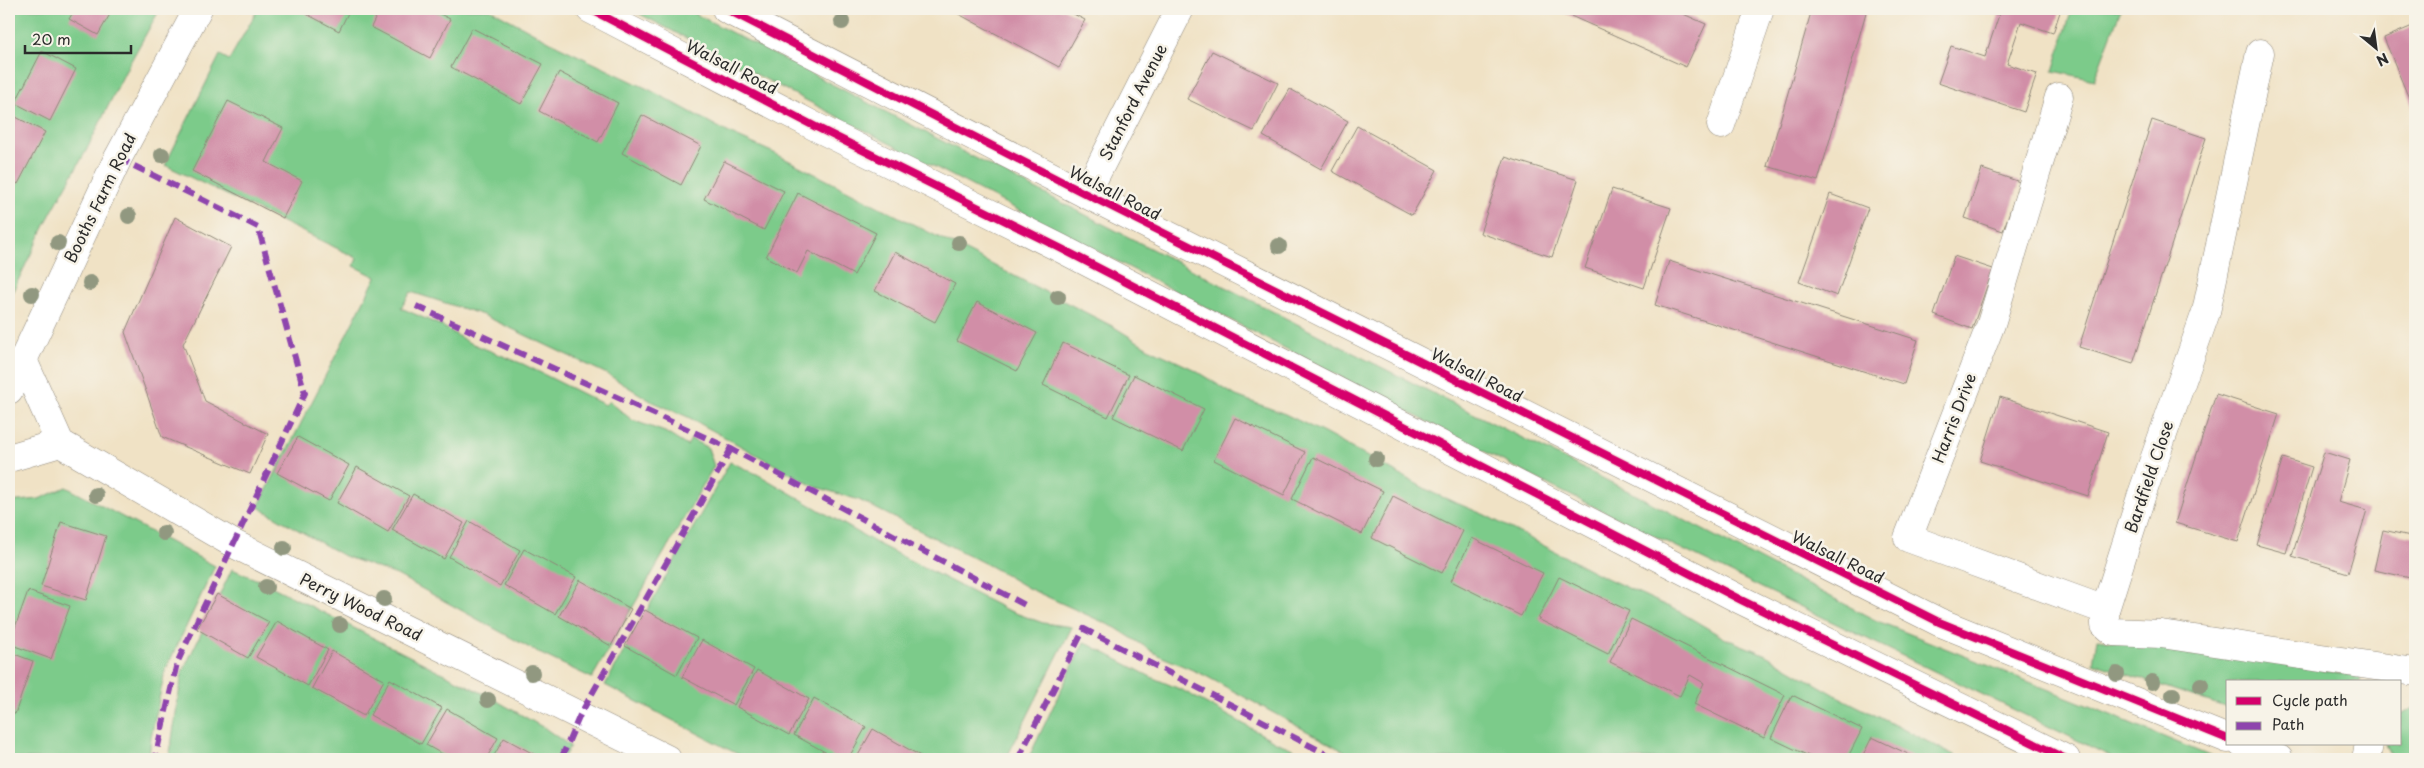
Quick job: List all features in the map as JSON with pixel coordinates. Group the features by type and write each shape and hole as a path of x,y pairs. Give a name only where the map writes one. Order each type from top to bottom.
{"main road":[{"name":"Booths Farm Road","path":"9,390 16,361 118,158 198,9"},
{"name":"Walsall Road","path":"590,9 814,126 1060,248 1733,595 2066,759"},
{"name":"Walsall Road","path":"726,9 1086,194 1939,622 2226,738"},
{"name":"Stanford Avenue","path":"1086,194 1180,9"},
{"path":"1721,126 1760,9"},
{"name":"Bardfield Close","path":"2105,610 2142,494 2206,312 2260,53"},
{"name":"Harris Drive","path":"2059,97 1991,324 1908,538 2105,610"},
{"path":"9,458 60,443 16,361"},
{"name":"Perry Wood Road","path":"60,443 234,544 667,759"},
{"path":"2105,610 2104,625 2113,632 2161,634 2381,674 2415,672"},
{"path":"2247,746 2279,759"},
{"path":"2366,759 2368,746"}],"green space":[{"path":"9,9 160,9 127,68 86,151 51,213 9,299"},
{"path":"258,9 490,9 558,46 650,90 731,134 774,153 1114,327 1148,348 1191,368 1236,396 1285,414 1324,433 1435,494 1485,515 1602,576 1682,613 1724,638 1764,654 1839,697 1962,759 1358,759 1204,675 1158,655 1116,628 1028,588 990,566 859,500 813,486 688,417 651,401 607,374 483,315 411,292 401,308 442,326 468,342 523,364 605,405 609,401 632,420 665,432 687,446 691,439 708,448 714,466 592,678 539,653 397,575 344,556 258,507 376,277 354,266 357,258 165,165 220,55 229,60"},
{"path":"630,9 686,9 1367,360 1644,499 1875,620 2217,759 2116,759 1553,487"},
{"path":"2072,9 2121,9 2094,80 2053,71"},
{"path":"730,462 759,475 878,544 1007,610 1043,623 1072,627 1006,759 747,759 605,685"},
{"path":"66,487 215,566 165,671 151,737 149,759 9,759 9,502 39,499"},
{"path":"232,569 265,583 490,697 546,729 570,746 563,759 169,759 182,673"},
{"path":"2097,639 2199,651 2360,676 2361,680 2226,680 2226,707 2093,663"},
{"path":"1084,642 1151,677 1182,690 1276,742 1317,759 1028,759"},
{"path":"2415,707 2415,759 2392,759 2387,746 2402,746 2402,714"}],"building":[{"path":"75,9 113,9 98,35 69,19"},
{"path":"297,9 350,9 339,31"},
{"path":"380,9 430,9 450,19 430,58 371,27"},
{"path":"949,9 1064,9 1085,20 1059,67"},
{"path":"1555,9 1672,9 1706,24 1686,67"},
{"path":"1812,9 1867,9 1818,181 1767,166"},
{"path":"1982,9 2061,9 2053,33 2021,22 2007,64 2037,74 2024,112 1938,83 1951,46 1985,57 1999,15"},
{"path":"2415,25 2415,107 2413,108 2384,38"},
{"path":"472,28 543,64 521,104 451,67"},
{"path":"42,51 76,69 50,121 15,103"},
{"path":"1212,51 1278,83 1254,131 1187,99"},
{"path":"559,72 618,103 598,142 539,111"},
{"path":"1290,89 1348,121 1321,169 1263,136"},
{"path":"228,101 283,128 266,162 302,181 283,218 192,171"},
{"path":"10,114 45,132 18,184 9,179"},
{"path":"642,115 701,146 681,185 622,153"},
{"path":"2152,120 2206,138 2133,364 2079,347"},
{"path":"1357,126 1437,170 1412,215 1332,171"},
{"path":"1505,157 1578,180 1552,257 1480,233"},
{"path":"724,161 784,191 764,230 704,199"},
{"path":"1982,169 2020,182 2003,231 1965,218"},
{"path":"1612,189 1671,208 1644,288 1585,268"},
{"path":"798,193 876,233 854,275 808,251 797,273 766,257"},
{"path":"1830,194 1868,208 1837,296 1799,282"},
{"path":"175,217 231,247 183,344 205,401 268,434 250,474 162,437 125,332"},
{"path":"895,252 955,284 935,322 875,291"},
{"path":"1954,256 1993,269 1972,329 1934,315"},
{"path":"1669,261 1918,340 1904,384 1655,305"},
{"path":"977,302 1037,333 1017,371 957,341"},
{"path":"1063,343 1129,375 1108,417 1043,385"},
{"path":"1134,375 1204,409 1183,451 1113,417"},
{"path":"2216,394 2279,414 2238,542 2175,523"},
{"path":"2000,397 2108,432 2088,496 1980,461"},
{"path":"1235,418 1305,452 1284,495 1214,460"},
{"path":"298,437 349,465 329,501 277,473"},
{"path":"2324,452 2350,460 2338,502 2367,510 2348,573 2292,556"},
{"path":"1313,457 1383,491 1362,534 1292,499"},
{"path":"2283,458 2312,467 2286,553 2257,545"},
{"path":"357,467 409,496 388,532 337,503"},
{"path":"413,494 464,523 444,559 392,530"},
{"path":"1393,496 1463,531 1442,573 1372,538"},
{"path":"469,521 520,550 500,586 449,557"},
{"path":"61,522 106,536 86,600 41,586"},
{"path":"2383,530 2415,537 2415,579 2374,570"},
{"path":"1472,538 1543,573 1521,616 1451,581"},
{"path":"524,549 576,577 555,614 504,585"},
{"path":"1559,577 1629,611 1608,654 1538,619"},
{"path":"580,580 631,609 611,646 559,616"},
{"path":"28,591 70,606 51,659 9,644"},
{"path":"217,594 269,622 248,658 197,629"},
{"path":"645,610 697,638 677,675 625,646"},
{"path":"1631,619 1785,695 1764,738 1694,704 1704,683 1690,675 1680,696 1610,662"},
{"path":"277,621 328,650 308,686 256,657"},
{"path":"702,640 754,669 734,705 682,677"},
{"path":"332,651 384,680 364,716 312,688"},
{"path":"9,652 33,661 15,714 9,712"},
{"path":"757,670 809,699 789,735 737,707"},
{"path":"390,679 442,708 421,744 370,715"},
{"path":"1792,695 1862,729 1847,759 1815,759 1771,738"},
{"path":"814,698 866,727 848,759 838,759 794,735"},
{"path":"447,709 498,738 486,759 451,759 426,745"},
{"path":"873,729 924,758 856,759"},
{"path":"1872,737 1908,754 1918,759 1861,759"},
{"path":"504,738 543,759 492,759"}],"marked path":[{"path":"118,158 258,227 305,393 177,663 155,759"},
{"path":"416,306 731,449 1025,605"},
{"path":"561,759 580,715 731,449"},
{"path":"1018,759 1084,629 1336,759"}],"cycle path":[{"path":"590,9 814,126 1060,248 1741,600 2066,759"},
{"path":"726,9 1086,194 1939,622 2226,738"}]}
